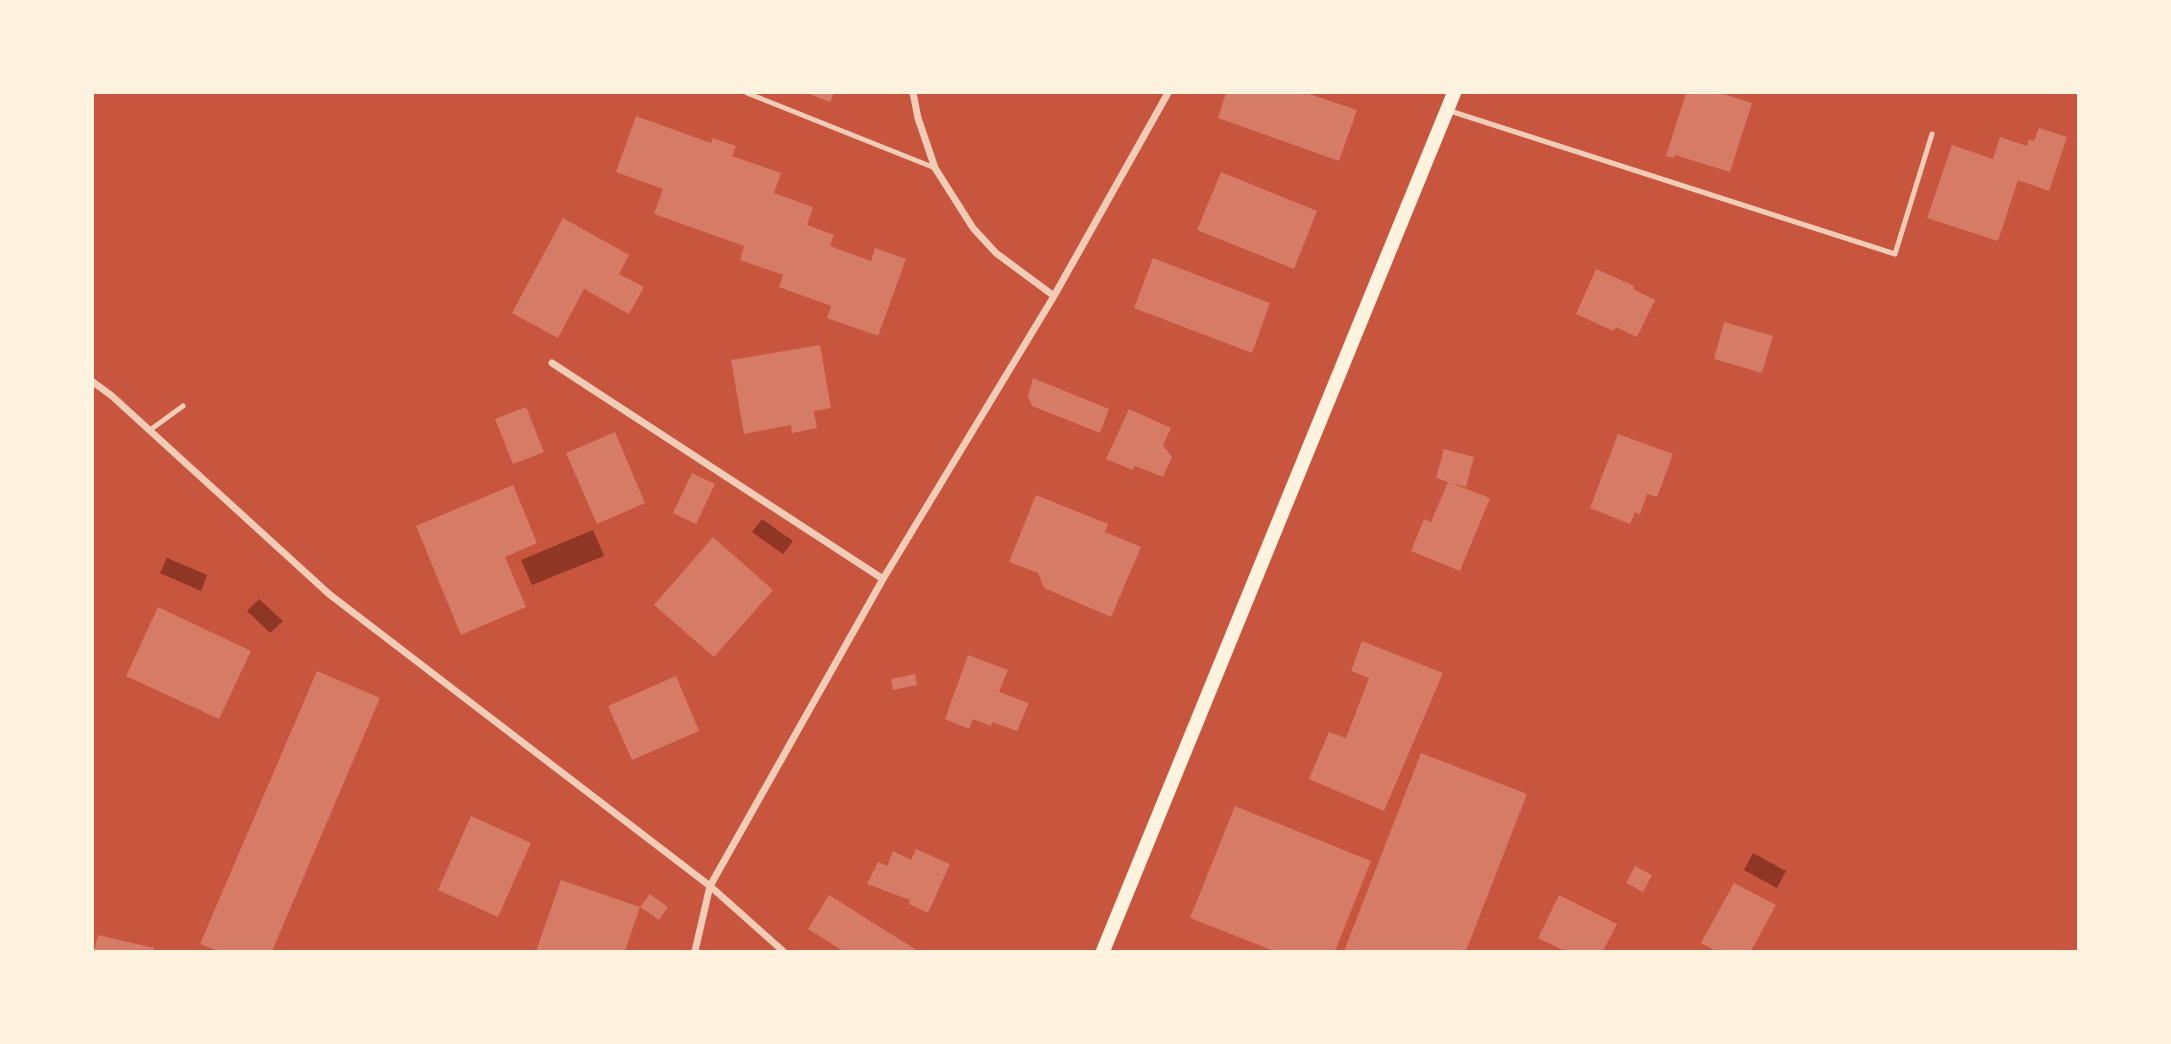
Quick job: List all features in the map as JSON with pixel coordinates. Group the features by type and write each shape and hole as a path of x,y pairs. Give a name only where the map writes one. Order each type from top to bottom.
{"main road":[{"path":"1103,951 1454,93"}],"street":[{"path":"913,93 918,118 935,168 973,228 989,245 1054,296"},
{"path":"695,951 710,886 883,579 1054,296 1168,93"},
{"path":"552,363 883,579"},
{"path":"93,382 113,396 329,594 710,886 783,951"}],"lane":[{"path":"747,93 935,168"},
{"path":"1447,110 1895,254 1932,134"},
{"path":"150,430 183,406"}],"shaded area":[{"path":"762,519 793,541 783,554 752,532"},
{"path":"593,530 604,556 532,585 521,560"},
{"path":"167,558 207,575 201,591 160,573"},
{"path":"259,599 283,621 270,633 247,611"},
{"path":"1753,853 1786,871 1777,888 1744,870"}],"building":[{"path":"807,93 834,93 830,102"},
{"path":"1226,93 1306,93 1357,110 1339,161 1218,118"},
{"path":"1686,93 1720,93 1752,103 1730,172 1675,155 1674,158 1666,156"},
{"path":"636,116 711,143 713,138 736,146 732,156 781,173 774,193 813,207 807,225 834,235 830,246 871,261 875,248 906,259 878,336 827,318 831,306 779,287 783,275 740,260 744,246 654,214 663,189 616,172"},
{"path":"2039,128 2067,137 2049,191 2018,180 1998,241 1927,218 1952,145 1993,159 2000,137 2027,146 2029,140 2034,141"},
{"path":"1221,172 1317,211 1294,269 1197,230"},
{"path":"563,218 629,255 619,274 644,287 629,314 584,289 558,338 512,313"},
{"path":"1153,258 1270,303 1252,353 1134,308"},
{"path":"1596,269 1634,286 1633,289 1655,300 1637,337 1616,327 1613,331 1576,314"},
{"path":"1724,322 1773,336 1762,373 1714,359"},
{"path":"820,345 831,408 814,411 817,428 792,433 791,425 744,434 731,360"},
{"path":"1033,378 1109,409 1100,433 1032,406 1028,396"},
{"path":"526,407 544,452 513,464 495,419"},
{"path":"1129,409 1171,428 1163,445 1172,457 1163,477 1135,466 1133,470 1106,459"},
{"path":"615,432 645,503 597,524 566,453"},
{"path":"1618,434 1673,454 1657,497 1647,494 1640,514 1635,512 1630,524 1590,508"},
{"path":"1444,449 1474,457 1466,487 1451,483 1490,498 1460,571 1411,551 1424,519 1431,522 1448,482 1436,478"},
{"path":"692,473 715,484 696,524 673,513"},
{"path":"513,485 537,543 505,557 526,607 461,635 416,526"},
{"path":"1036,495 1108,524 1105,532 1141,547 1111,617 1044,588 1038,573 1009,562"},
{"path":"713,537 773,590 714,657 654,605"},
{"path":"158,607 251,651 219,719 126,676"},
{"path":"1362,641 1443,673 1384,811 1309,779 1329,732 1346,738 1369,678 1351,671"},
{"path":"968,655 1008,670 999,692 1029,703 1017,731 992,722 991,726 973,719 969,729 945,719"},
{"path":"317,671 380,698 272,951 218,951 200,944"},
{"path":"915,674 917,685 893,690 891,679"},
{"path":"676,676 699,731 632,760 608,706"},
{"path":"1421,753 1527,794 1466,951 1344,951"},
{"path":"1235,806 1371,861 1335,951 1274,951 1190,918"},
{"path":"471,816 531,843 498,917 438,890"},
{"path":"916,849 950,864 928,913 909,904 910,900 867,884 878,862 887,866 893,851 911,860"},
{"path":"1635,866 1652,875 1643,892 1626,883"},
{"path":"561,880 640,907 625,951 536,951"},
{"path":"1734,883 1776,905 1751,951 1716,951 1701,943"},
{"path":"650,894 668,907 659,920 640,907"},
{"path":"829,895 918,951 843,951 808,929"},
{"path":"1559,895 1617,924 1603,951 1565,951 1538,938"},
{"path":"98,935 154,948 153,951 94,951"}]}
